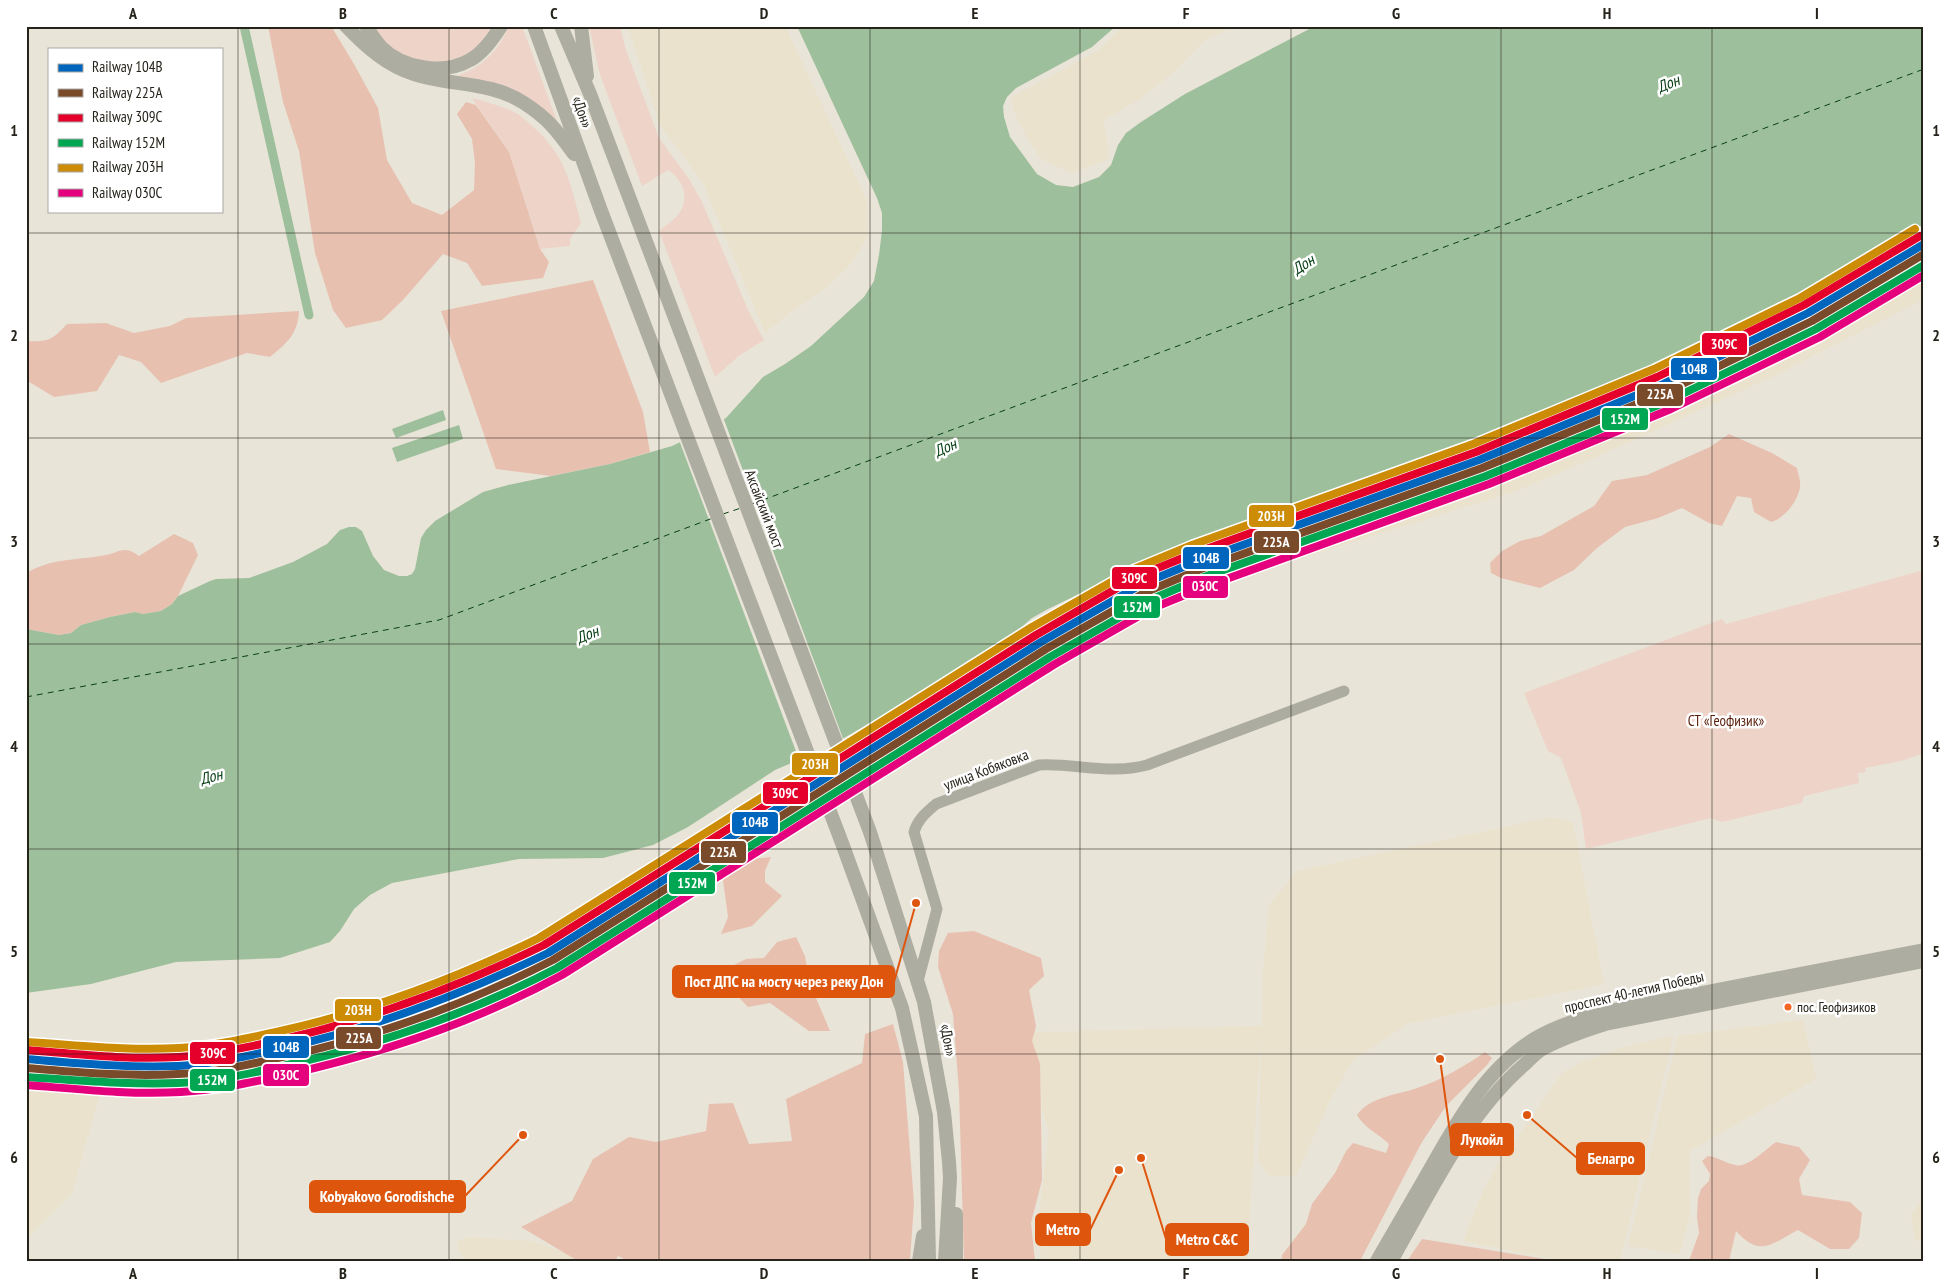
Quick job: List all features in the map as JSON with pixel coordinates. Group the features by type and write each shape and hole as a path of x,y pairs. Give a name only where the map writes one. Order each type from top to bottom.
{"main road":[{"path":"346,26 384,60 412,74 488,88 523,102 550,122 587,171"},
{"path":"366,26 383,49 392,55 410,64 431,68 457,66 469,61 487,45 501,26"},
{"name":"«Дон»","path":"534,26 600,208 842,843 902,1008 926,1116 927,1158"},
{"name":"«Дон»","path":"561,26 590,94 628,197"},
{"path":"581,26 590,94"},
{"name":"Аксайский мост","path":"628,197 870,832"},
{"name":"«Дон»","path":"870,832 924,1002 944,1112 950,1178 945,1261"},
{"name":"проспект 40-летия Победы","path":"1377,1261 1454,1126 1483,1085 1508,1060 1534,1039 1573,1028 1613,1010 1924,950"},
{"name":"проспект 40-летия Победы","path":"1391,1261 1465,1133 1493,1095 1516,1071 1541,1050 1573,1028 1605,1024 1924,961"},
{"path":"919,1261 927,1158"},
{"path":"927,1158 929,1261"},
{"path":"950,1178 956,1194 956,1261"}],"street":[{"name":"улица Кобяковка","path":"918,981 937,909 914,832 916,824 922,815 936,804 1039,765 1054,764 1113,770 1147,765 1344,691"}],"shaded area":[{"path":"268,26 331,26 378,108 387,160 412,203 442,215 474,190 475,163 472,139 457,114 466,102 476,105 509,152 540,249 549,262 543,278 482,286 467,263 443,254 403,300 382,320 346,328 333,310 315,253 299,151 283,102"},
{"path":"628,26 785,26 867,201 868,236 851,264 826,288 765,333 703,183 659,123"},
{"path":"1123,26 1235,26 1205,40 1175,71 1140,99 1104,120 1109,159 1072,173 1041,159 1018,122 1010,98 1099,50"},
{"path":"1924,234 1924,299 1776,375 1592,459 1513,492 1209,587 1081,653 954,726 831,805 815,762 1059,609 1177,551 1382,476 1489,441 1650,376 1890,258"},
{"path":"593,280 643,412 650,452 610,464 551,476 496,469 441,311"},
{"path":"299,311 294,332 282,347 270,357 247,353 161,383 141,362 119,355 97,391 54,397 26,380 26,341 50,339 58,334 67,324 106,323 134,333 170,326 186,318"},
{"path":"1729,434 1772,453 1797,468 1800,485 1797,498 1786,513 1776,520 1771,522 1754,512 1751,498 1737,496 1722,526 1709,523 1682,508 1658,518 1625,527 1597,548 1574,570 1540,588 1501,578 1491,573 1490,563 1502,551 1520,541 1541,536 1594,506 1612,481 1647,475 1710,447"},
{"path":"174,534 193,543 198,555 178,596 172,604 161,611 143,614 135,612 81,625 71,633 59,635 26,629 26,573 46,564 106,555 122,550 131,551 139,556"},
{"path":"1552,817 1573,823 1604,984 1409,1023 1352,1061 1329,1102 1296,1176 1269,1176 1259,1161 1261,1028 1247,1261 1042,1261 1037,1233 1049,1130 1015,1033 1262,1026 1263,971 1269,905 1297,871"},
{"path":"771,857 765,871 765,882 782,896 752,926 721,934 728,917 723,880 751,859"},
{"path":"974,931 1041,958 1044,976 1029,990 1036,1026 1032,1041 1040,1064 1042,1180 1031,1223 1035,1261 964,1261 959,1091 953,1014 938,967 939,951 948,933"},
{"path":"796,937 805,956 810,984 830,1031 809,1031 770,1003 748,1007 727,985 732,966 746,959 764,958 777,942"},
{"path":"1803,1020 1816,1079 1689,1151 1690,1215 1680,1254 1628,1246 1678,1036"},
{"path":"893,1024 903,1062 914,1203 910,1261 628,1261 618,1256 615,1261 578,1261 521,1227 572,1201 593,1159 629,1137 656,1142 706,1131 709,1104 733,1103 749,1144 792,1141 786,1099 862,1063 865,1034"},
{"path":"1673,1036 1620,1261 1562,1261 1463,1241 1483,1191 1504,1153 1515,1141 1562,1073 1582,1062 1625,1047"},
{"path":"1485,1052 1492,1058 1446,1106 1422,1142 1360,1261 1281,1261 1282,1255 1306,1224 1312,1204 1335,1173 1346,1151 1353,1143 1386,1153 1389,1144 1360,1120 1357,1115 1369,1104 1377,1100 1429,1084 1462,1067"},
{"path":"26,1078 101,1090 72,1193 26,1239"},
{"path":"1776,1142 1799,1147 1810,1160 1799,1179 1802,1195 1850,1202 1862,1213 1859,1238 1849,1249 1830,1249 1798,1230 1773,1244 1759,1246 1752,1244 1736,1231 1729,1261 1689,1261 1699,1233 1697,1217 1698,1198 1701,1189 1709,1181 1710,1174 1702,1161 1708,1156 1731,1164 1745,1164"},
{"path":"1924,1197 1924,1239 1915,1241 1911,1215"},
{"path":"469,1237 531,1241 591,1261 465,1261 458,1250 457,1242"},
{"path":"1422,1239 1557,1261 1407,1261"}],"green space":[{"path":"373,26 496,26 486,40 460,60 419,63 397,54 381,40"},
{"path":"508,26 522,26 561,132 550,120 458,76 475,68 495,51"},
{"path":"589,26 620,26 626,50 659,138 689,179 702,202 749,312 764,340 740,355 715,377 659,231 680,212 684,203 682,186 680,181 668,170 642,186 600,75"},
{"path":"472,98 500,106 518,114 552,147 565,169 581,223 570,239 570,246 540,249 509,152"},
{"name":"СТ «Геофизик»","path":"1924,570 1924,753 1901,761 1865,768 1866,772 1858,773 1859,783 1804,796 1802,803 1722,822 1711,818 1586,849 1581,813 1561,758 1548,751 1524,693 1722,619 1726,624"}],"water":[{"name":"Дон","path":"797,26 1116,26 1092,47 1016,88 1007,97 1003,106 1010,137 1037,174 1056,185 1073,187 1099,177 1111,165 1118,145 1126,133 1141,122 1185,94 1315,26 1924,26 1924,224 1800,295 1615,385 1491,438 1377,476 1192,543 1135,567 1048,609 1032,618 981,659 822,750 775,770 688,827 653,845 603,858 519,859 392,883 370,895 354,909 340,931 330,942 280,958 176,962 91,984 26,993 26,629 59,635 71,633 81,625 110,617 135,612 143,614 161,611 172,604 178,596 210,581 216,579 249,578 293,562 327,544 340,530 349,527 356,527 362,531 373,556 384,570 399,576 407,576 412,574 415,569 421,538 426,530 435,521 483,492 610,464 672,446 726,418 763,377 811,346 864,297 874,281 879,255 882,213 877,198"},
{"path":"443,410 446,420 396,438 392,429"},
{"path":"459,425 463,439 397,462 392,448"}],"pier":[{"path":"723,417 844,741 800,762 679,440"}],"waterway":[{"path":"244,26 309,315"}],"ferry route":[{"path":"752,504 1924,69"},
{"path":"723,514 741,508"},
{"path":"26,697 439,620 713,518"}],"rail line":[{"name":"203Н","path":"27,1042 141,1049 191,1047 240,1040 344,1015 410,993 475,967 539,938 1032,627 1134,569 1192,545 1473,444 1654,369 1800,298 1915,229"},
{"name":"309С","path":"27,1050 140,1058 190,1056 227,1051 311,1033 345,1023 413,1001 479,975 544,945 1036,635 1138,576 1195,553 1476,452 1657,377 1804,305 1920,236"},
{"name":"104В","path":"26,1059 139,1066 177,1066 228,1060 313,1041 382,1021 482,983 548,953 1041,642 1142,584 1198,561 1479,460 1661,385 1808,313 1924,244"},
{"name":"225А","path":"26,1068 140,1075 204,1072 230,1068 352,1040 421,1018 488,991 553,960 1046,649 1146,592 1201,569 1482,468 1664,393 1812,321 1924,254"},
{"name":"152М","path":"26,1077 140,1083 191,1082 231,1077 319,1058 389,1038 491,999 557,968 1050,657 1150,600 1204,577 1486,476 1668,401 1816,329 1924,265"},
{"name":"030C","path":"26,1085 142,1093 222,1088 324,1066 394,1046 497,1007 562,975 1055,664 1153,608 1207,586 1489,484 1671,409 1820,337 1924,275"}],"place":[{"name":"Пост ДПС на мосту через реку Дон","path":"916,903"},
{"name":"пос. Геофизиков","path":"1788,1007"},
{"name":"Лукойл","path":"1440,1059"},
{"name":"Белагро","path":"1527,1115"},
{"name":"Kobyakovo Gorodishche","path":"523,1135"},
{"name":"Metro C&C","path":"1141,1158"},
{"name":"Metro","path":"1119,1170"}]}
